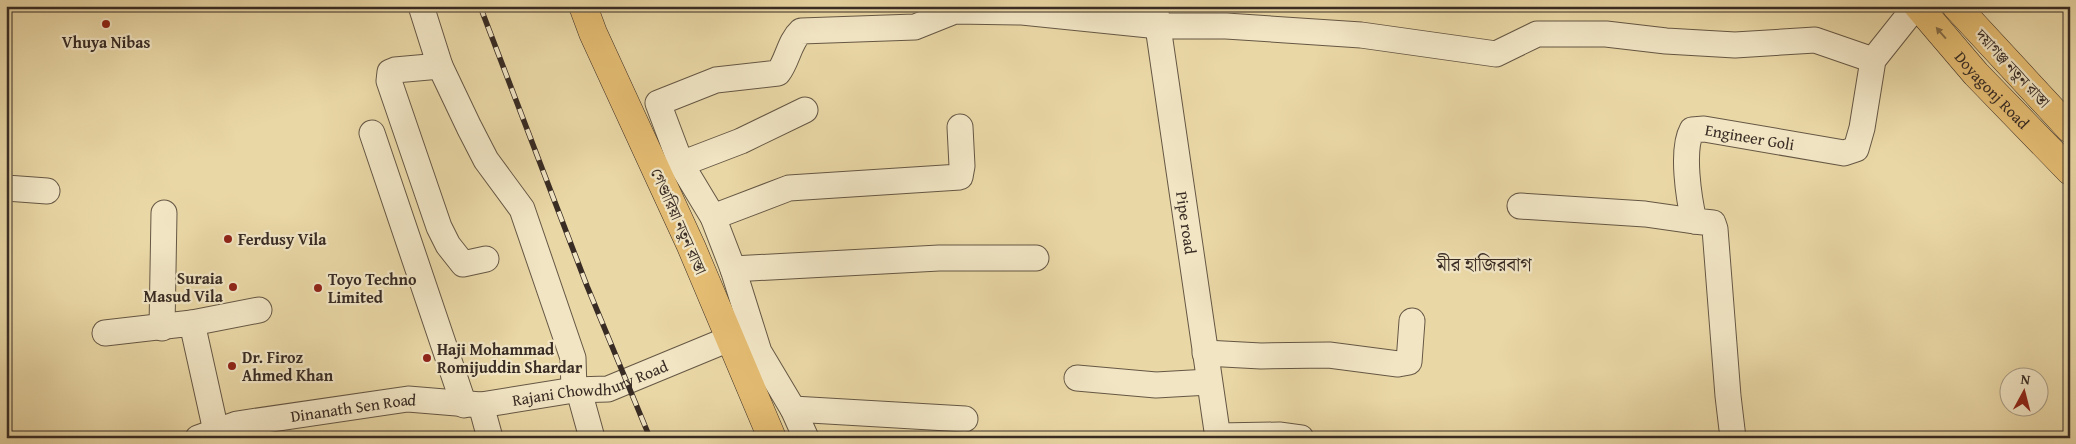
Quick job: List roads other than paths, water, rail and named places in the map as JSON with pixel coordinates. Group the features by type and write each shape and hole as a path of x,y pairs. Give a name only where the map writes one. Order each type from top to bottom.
{"main road":[{"name":"গেণ্ডারিয়া নতুন রাস্তা","path":"583,6 593,33 691,246 772,438"},
{"name":"Doyagonj Road","path":"1917,6 1976,74 2070,171"},
{"name":"দয়াগঞ্জ নতুন রাস্তা","path":"1956,6 2070,129"}],"street":[{"path":"421,6 440,66 486,160 522,209 572,358 576,390 592,438"},
{"name":"Engineer Goli","path":"1694,221 1688,192 1687,138 1692,130 1704,129 1844,153 1856,148 1862,128 1873,60 1917,6"},
{"path":"806,438 794,409 759,352 733,269 713,217 681,164 658,103 716,80 778,73 783,66 795,36 801,30 914,27 955,11 1226,16 1496,54 1537,34 1606,34 1666,41 1735,45 1815,40 1873,60"},
{"name":"Pipe road","path":"1157,16 1218,437"},
{"path":"440,66 395,70 390,72 390,81 439,227 448,245 463,264 486,259"},
{"path":"681,164 740,141 805,110"},
{"path":"713,217 788,188 960,177 962,166 960,127"},
{"path":"372,133 473,405 490,438"},
{"path":"6,188 48,191"},
{"path":"1520,206 1645,214 1714,223 1733,438"},
{"path":"162,328 164,213"},
{"path":"733,269 939,258 1036,258"},
{"path":"105,333 162,328 259,310"},
{"path":"1205,353 1261,356 1329,355 1398,364 1409,362 1412,321"},
{"path":"192,323 207,435"},
{"name":"Rajani Chowdhury Road","path":"473,405 576,390 608,389 729,339"},
{"path":"1076,378 1156,385 1209,382"},
{"name":"Dinanath Sen Road","path":"207,435 237,424 408,399 473,405"},
{"path":"794,409 965,419"},
{"path":"1218,437 1279,435 1301,438"}],"railway":[{"path":"480,6 587,286 650,438"}],"place":[{"name":"Vhuya Nibas","path":"106,24"},
{"name":"Ferdusy Vila","path":"228,239"},
{"name":"Suraia Masud Vila","path":"233,287"},
{"name":"Toyo Techno Limited","path":"318,288"},
{"name":"Haji Mohammad Romijuddin Shardar","path":"427,358"},
{"name":"Dr. Firoz Ahmed Khan","path":"232,366"}],"district":[{"name":"মীর হাজিরবাগ","path":"1484,264"}]}
